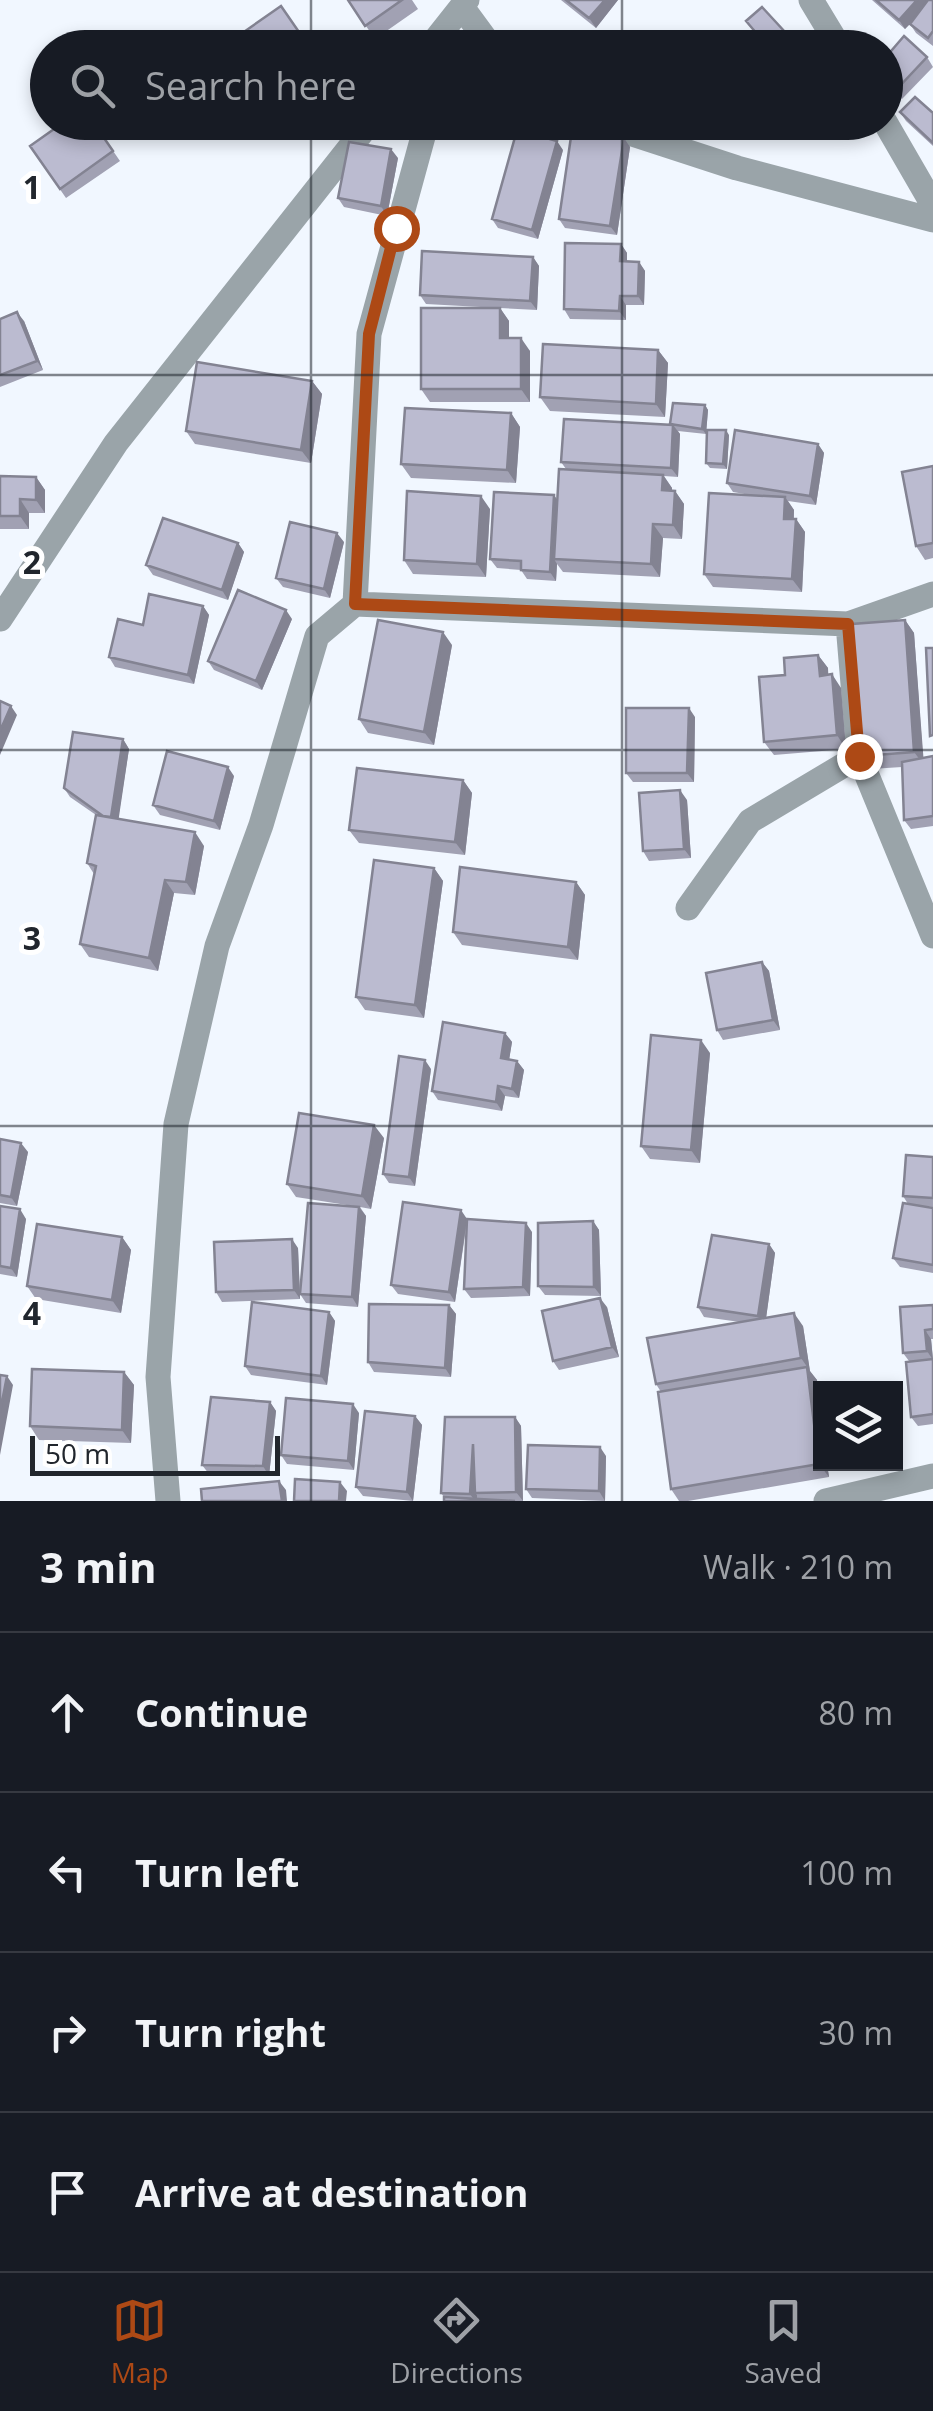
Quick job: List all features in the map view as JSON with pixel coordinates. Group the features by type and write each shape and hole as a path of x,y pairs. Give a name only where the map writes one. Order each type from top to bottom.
{"street":[{"path":"811,0 829,30"},
{"path":"444,30 464,3"},
{"path":"456,30 464,3"},
{"path":"464,3 481,30"},
{"path":"0,619 116,443 356,140"},
{"path":"355,604 369,334 422,140"},
{"path":"651,140 736,168 933,220"},
{"path":"896,140 933,204"},
{"path":"168,1501 158,1377 176,1124 218,946 260,825 317,636 355,604 848,624 933,594"},
{"path":"848,624 859,756 933,936"},
{"path":"688,908 750,821 859,756"},
{"path":"826,1501 933,1476"}],"building":[{"path":"348,0 402,0 365,26"},
{"path":"566,0 605,0 589,18"},
{"path":"876,0 917,0 899,20"},
{"path":"928,0 933,0 933,31 928,38 910,24"},
{"path":"281,6 298,30 247,30"},
{"path":"762,7 783,30 754,30 746,21"},
{"path":"903,37 927,57 903,83"},
{"path":"915,97 933,113 933,143 903,115 903,109"},
{"path":"38,140 105,140 113,151 60,189 30,146"},
{"path":"514,140 557,141 532,230 492,219"},
{"path":"571,140 624,140 610,226 559,219"},
{"path":"349,142 391,149 381,206 338,198"},
{"path":"565,243 621,244 620,261 639,262 638,296 620,296 619,311 564,309"},
{"path":"422,251 533,257 530,301 420,295"},
{"path":"421,308 500,308 500,338 521,338 521,389 421,389"},
{"path":"17,312 37,361 0,375 0,319"},
{"path":"543,344 658,350 656,404 540,397"},
{"path":"197,362 312,381 301,450 186,431"},
{"path":"673,403 705,405 702,429 670,424"},
{"path":"405,408 511,413 507,470 401,464"},
{"path":"564,419 673,425 671,468 561,462"},
{"path":"707,430 726,430 723,464 706,463"},
{"path":"735,430 818,444 810,496 727,483"},
{"path":"933,466 933,543 916,546 902,472"},
{"path":"559,469 663,475 662,490 675,491 673,525 653,524 651,564 554,559"},
{"path":"0,476 36,477 36,500 20,499 20,516 0,516"},
{"path":"407,491 481,496 477,564 404,560"},
{"path":"494,492 554,495 550,572 521,570 521,561 490,559"},
{"path":"709,493 785,497 784,519 796,519 792,579 704,574"},
{"path":"163,518 238,543 222,590 146,565"},
{"path":"290,522 337,533 324,589 276,578"},
{"path":"238,590 286,610 256,681 208,661"},
{"path":"149,594 203,606 188,675 109,657 118,619 143,625"},
{"path":"378,620 443,632 424,732 359,719"},
{"path":"905,620 914,752 862,756 852,624"},
{"path":"926,648 933,648 930,736"},
{"path":"818,655 820,676 832,674 837,735 764,742 759,677 785,675 784,658"},
{"path":"0,701 11,706 0,731"},
{"path":"626,708 689,708 687,773 626,773"},
{"path":"73,732 123,739 111,817 103,816 64,788"},
{"path":"167,751 228,767 214,821 153,805"},
{"path":"933,756 933,816 904,820 902,762"},
{"path":"357,768 463,780 455,842 349,830"},
{"path":"680,790 684,849 643,851 639,793"},
{"path":"96,815 195,832 186,882 165,880 149,958 80,944 96,866 87,863"},
{"path":"374,860 434,868 415,1005 356,997"},
{"path":"460,867 576,882 568,947 453,932"},
{"path":"762,962 773,1020 717,1030 706,973"},
{"path":"443,1022 505,1033 501,1058 517,1061 512,1089 498,1086 496,1102 432,1091"},
{"path":"651,1035 701,1040 691,1150 641,1146"},
{"path":"399,1056 425,1060 409,1177 383,1174"},
{"path":"299,1113 374,1125 362,1196 287,1184"},
{"path":"0,1139 21,1143 11,1197 0,1195"},
{"path":"906,1155 933,1157 933,1198 903,1196"},
{"path":"403,1202 461,1210 449,1292 391,1285"},
{"path":"308,1203 359,1207 352,1297 300,1294"},
{"path":"903,1203 933,1208 933,1265 893,1258"},
{"path":"0,1206 20,1209 11,1268 0,1266"},
{"path":"467,1219 526,1223 523,1287 464,1289"},
{"path":"593,1221 594,1287 538,1286 538,1223"},
{"path":"37,1224 122,1237 112,1300 27,1286"},
{"path":"712,1235 769,1244 758,1316 698,1307"},
{"path":"292,1239 294,1290 216,1292 214,1242"},
{"path":"600,1298 612,1347 553,1361 542,1311"},
{"path":"252,1302 329,1312 321,1376 245,1366"},
{"path":"369,1304 449,1305 445,1368 368,1362"},
{"path":"933,1305 933,1329 925,1330 927,1351 903,1353 900,1307"},
{"path":"794,1313 801,1358 656,1384 647,1338"},
{"path":"933,1359 933,1414 911,1417 906,1362"},
{"path":"807,1367 813,1416 813,1465 671,1489 658,1392"},
{"path":"32,1369 124,1372 122,1430 30,1426"},
{"path":"0,1375 7,1376 0,1412"},
{"path":"211,1397 270,1402 263,1466 202,1465"},
{"path":"286,1398 353,1404 348,1461 281,1455"},
{"path":"365,1411 415,1416 407,1492 356,1487"},
{"path":"445,1417 515,1417 516,1492 475,1493 473,1444 470,1494 441,1493"},
{"path":"528,1445 600,1447 599,1491 526,1489"},
{"path":"295,1479 340,1482 339,1501 294,1501"},
{"path":"279,1481 282,1501 202,1501 201,1489"},
{"path":"444,1497 515,1501 444,1501"}],"route":[{"path":"396,228 369,334 362,536 355,604 848,624 859,756"}]}
